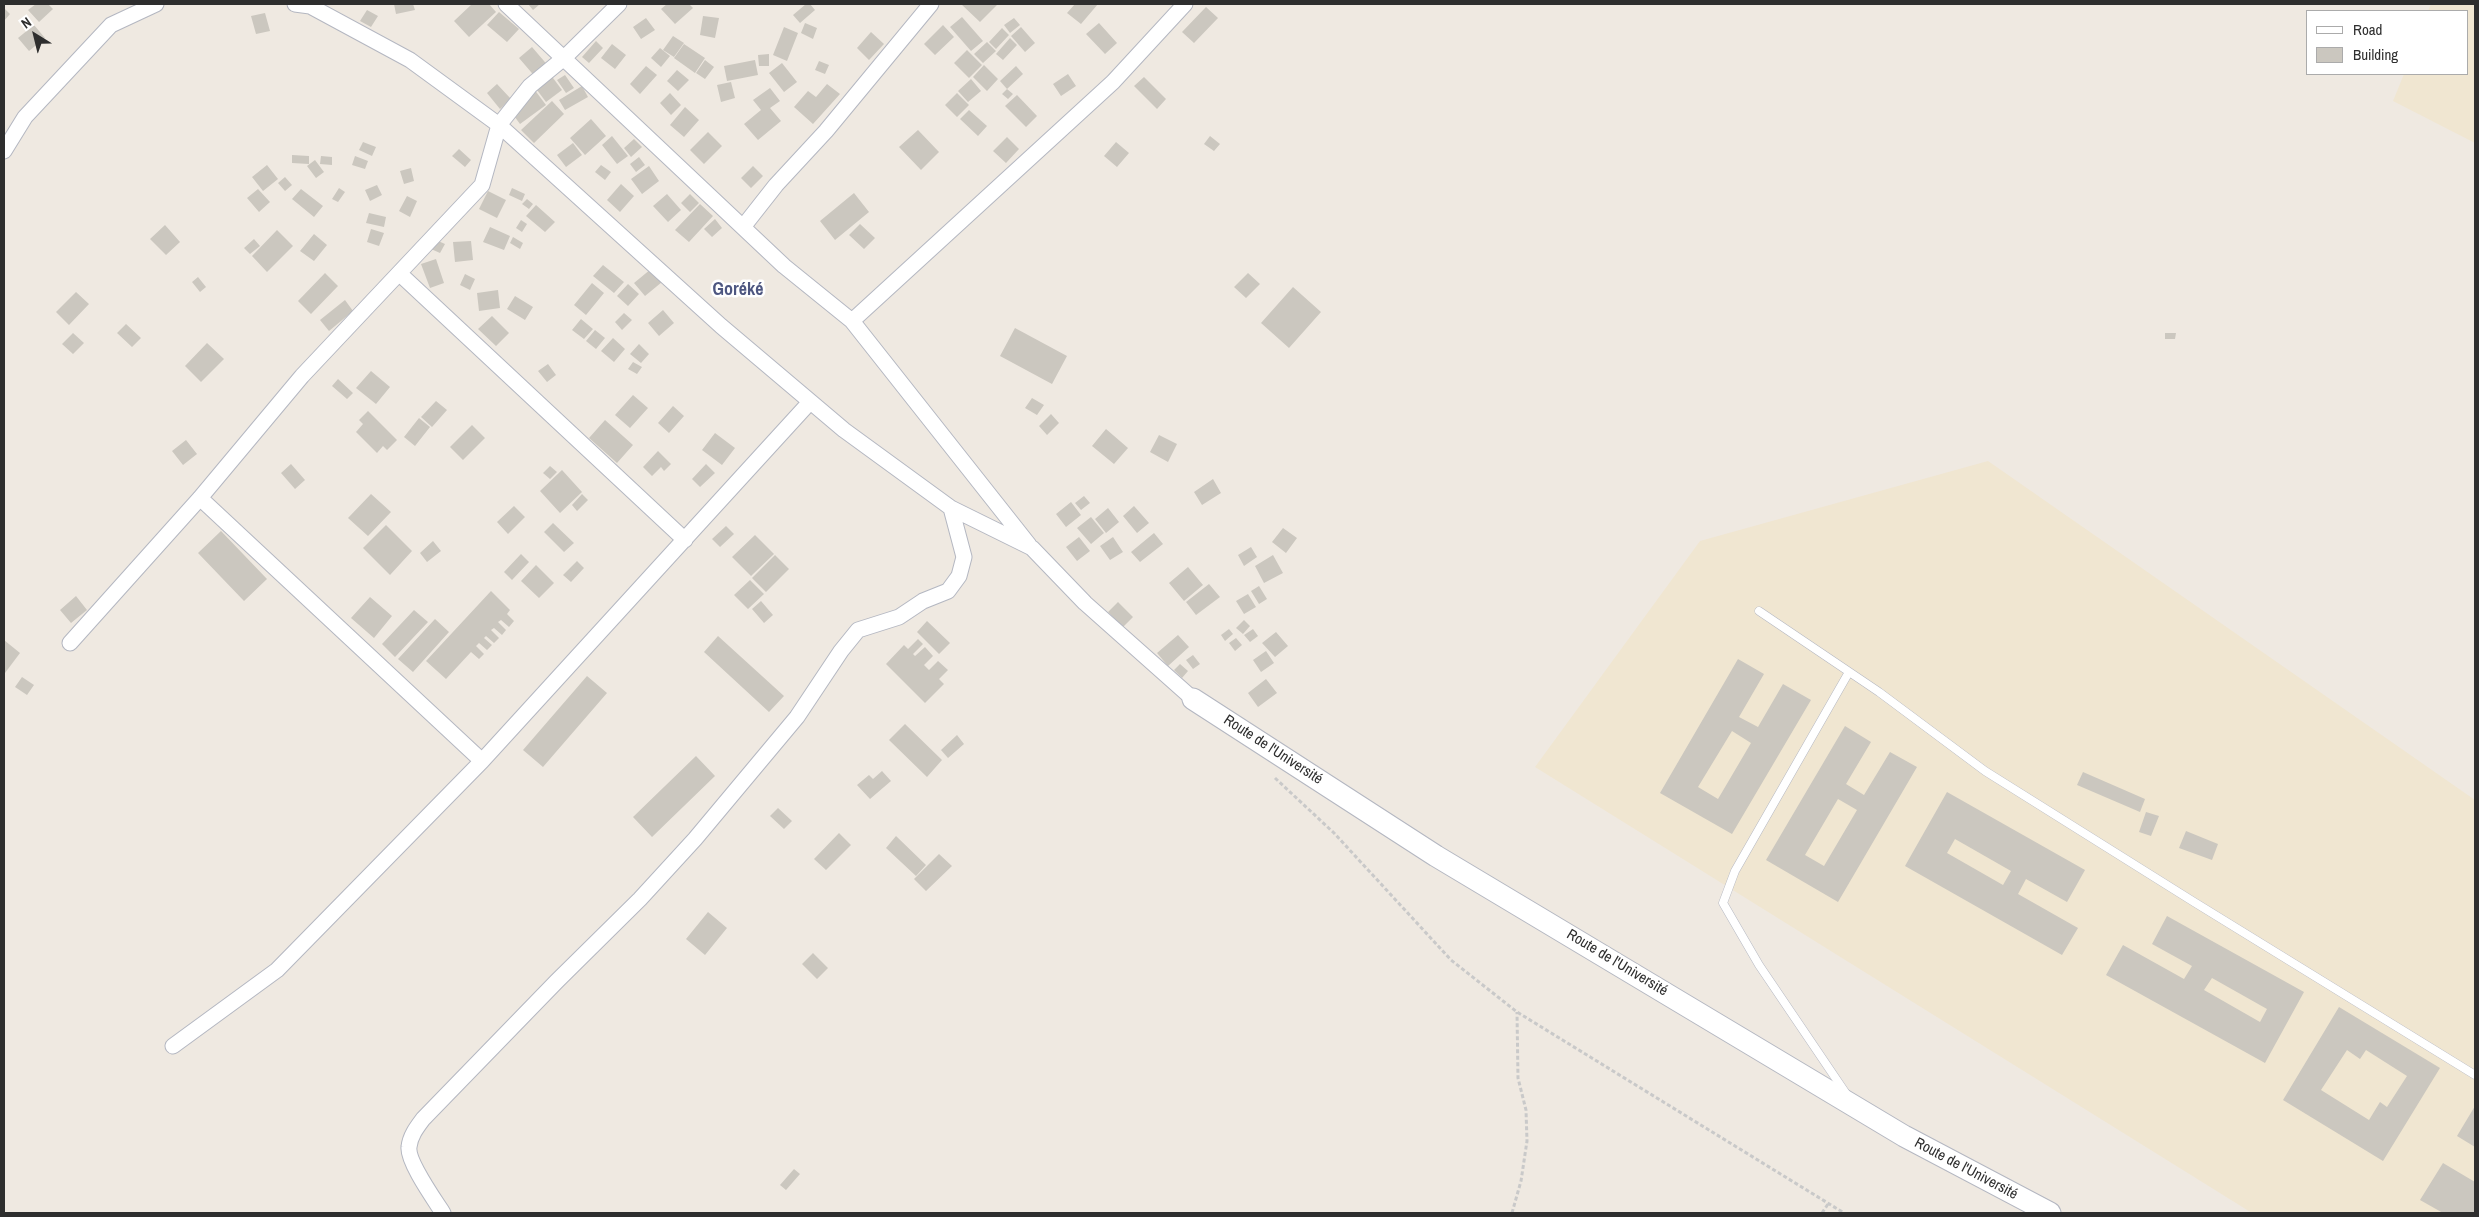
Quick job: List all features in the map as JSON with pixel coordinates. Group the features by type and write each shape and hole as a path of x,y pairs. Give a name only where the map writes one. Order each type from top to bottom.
{"street":[{"path":"4,151 25,116 111,25 156,4"},
{"path":"296,4 310,6 410,60 499,125 721,326 844,430 951,508 1032,548"},
{"path":"506,4 784,266 852,321 1032,548 1085,604 1193,699"},
{"path":"70,643 200,498 302,376 482,185 499,125 530,86 564,58 620,4"},
{"path":"743,226 776,185 826,131 931,4"},
{"path":"852,321 1113,82 1185,4"},
{"path":"400,274 685,540"},
{"path":"173,1046 278,970 482,761 810,402"},
{"path":"200,498 482,761"},
{"path":"443,1213 413,1163 408,1148 412,1135 424,1119 640,898 695,839 797,717 841,651 858,630 899,617 923,601 948,590 959,576 964,557 951,508"},
{"name":"Route de l'Université","path":"1193,699 1436,856 1904,1136 2050,1213"}],"lane":[{"path":"1759,611 1849,672 1985,771 2475,1074"},
{"path":"1849,672 1735,871 1723,903 1759,965 1855,1107"}],"path":[{"path":"1270,773 1334,833 1451,960 1517,1012 1844,1213"},
{"path":"1512,1213 1521,1181 1527,1141 1526,1110 1518,1078 1517,1012"},
{"path":"1822,1213 1828,1204"}],"shaded area":[{"path":"2431,4 2475,4 2475,143 2393,101 2404,75 2469,75 2469,10 2428,10"},
{"path":"1988,461 2475,800 2475,1213 2252,1213 1535,767 1700,541"}],"building":[{"path":"36,4 48,4 53,9 39,22 28,10"},
{"path":"394,4 413,4 415,10 396,14"},
{"path":"472,4 489,4 496,12 469,37 454,21"},
{"path":"528,4 540,4 533,10"},
{"path":"667,4 689,4 693,8 675,24 661,9"},
{"path":"806,4 810,4 815,10 800,23 793,15"},
{"path":"961,4 998,4 980,22"},
{"path":"1075,4 1098,4 1081,24 1067,13"},
{"path":"1206,7 1218,18 1194,43 1182,32"},
{"path":"4,8 10,14 4,21"},
{"path":"367,10 378,16 371,27 360,21"},
{"path":"499,12 519,29 507,42 487,25"},
{"path":"265,13 270,31 256,34 251,16"},
{"path":"703,16 719,18 715,38 700,35"},
{"path":"962,17 983,41 971,51 950,27"},
{"path":"646,18 655,30 641,39 633,27"},
{"path":"1014,18 1020,25 1010,33 1004,25"},
{"path":"805,23 817,28 813,39 801,33"},
{"path":"1099,23 1117,43 1105,54 1086,34"},
{"path":"34,25 45,38 29,51 18,38"},
{"path":"943,25 954,37 935,55 924,44"},
{"path":"784,27 798,33 787,61 773,55"},
{"path":"1021,27 1035,43 1025,52 1011,36"},
{"path":"1002,28 1009,35 996,49 989,42"},
{"path":"871,32 884,44 869,60 857,48"},
{"path":"673,36 684,43 674,57 663,50"},
{"path":"1010,38 1017,45 1003,60 996,54"},
{"path":"596,41 603,48 589,63 582,57"},
{"path":"987,42 996,51 983,63 974,54"},
{"path":"612,44 626,55 615,69 601,58"},
{"path":"684,44 705,58 695,73 674,58"},
{"path":"532,47 550,68 537,79 519,58"},
{"path":"660,48 670,56 661,67 651,58"},
{"path":"967,50 982,65 969,78 954,63"},
{"path":"769,54 769,66 759,66 758,55"},
{"path":"705,60 714,67 705,79 696,73"},
{"path":"755,60 758,75 727,81 724,66"},
{"path":"819,61 829,65 825,74 815,70"},
{"path":"782,63 797,82 784,92 769,73"},
{"path":"984,65 998,79 987,91 973,77"},
{"path":"646,66 657,75 640,94 630,84"},
{"path":"1016,66 1023,74 1007,89 1000,81"},
{"path":"677,70 689,80 678,91 667,81"},
{"path":"550,74 562,90 546,102 534,86"},
{"path":"1068,74 1076,86 1061,96 1053,84"},
{"path":"565,75 574,88 566,93 557,80"},
{"path":"1144,77 1166,99 1157,109 1134,86"},
{"path":"971,79 981,91 968,102 958,91"},
{"path":"731,82 735,98 721,102 717,85"},
{"path":"497,84 511,99 500,109 487,93"},
{"path":"827,84 840,94 813,124 794,107 808,91 816,97"},
{"path":"531,85 546,105 520,124 506,105"},
{"path":"582,86 588,97 565,110 559,100"},
{"path":"770,88 780,101 770,108 781,121 758,140 744,124 761,110 753,100"},
{"path":"1007,89 1013,94 1008,99 1002,94"},
{"path":"670,93 681,105 671,115 660,103"},
{"path":"957,93 969,105 957,117 945,105"},
{"path":"1017,95 1037,116 1026,127 1005,106"},
{"path":"552,101 564,114 534,143 521,130"},
{"path":"685,107 699,120 684,137 670,125"},
{"path":"969,110 987,126 978,136 960,119"},
{"path":"591,119 606,136 585,155 570,138"},
{"path":"918,130 939,152 921,170 899,147"},
{"path":"708,132 722,146 704,164 690,150"},
{"path":"612,136 628,156 617,164 602,145"},
{"path":"1210,136 1220,144 1214,151 1204,144"},
{"path":"1007,137 1019,149 1006,163 993,151"},
{"path":"634,139 642,147 631,157 624,148"},
{"path":"363,142 376,147 372,156 359,150"},
{"path":"1116,142 1129,153 1117,167 1104,156"},
{"path":"573,143 582,155 566,167 557,155"},
{"path":"459,149 471,160 465,167 452,156"},
{"path":"292,155 309,156 309,164 292,163"},
{"path":"321,156 332,157 332,165 320,164"},
{"path":"355,156 368,161 365,169 352,165"},
{"path":"639,157 645,165 636,172 630,164"},
{"path":"315,160 324,172 316,178 307,166"},
{"path":"267,165 278,179 263,191 252,177"},
{"path":"601,165 611,172 605,180 595,172"},
{"path":"649,166 659,181 642,194 631,179"},
{"path":"753,166 763,176 751,188 741,178"},
{"path":"411,168 414,181 404,184 400,171"},
{"path":"285,177 292,185 285,191 278,183"},
{"path":"621,184 634,196 620,212 607,200"},
{"path":"377,185 382,195 370,201 365,190"},
{"path":"339,188 345,192 338,202 332,199"},
{"path":"512,188 525,194 522,201 509,195"},
{"path":"258,189 270,202 259,212 247,198"},
{"path":"301,189 323,206 314,217 292,199"},
{"path":"488,191 506,200 497,218 479,209"},
{"path":"854,193 869,212 835,240 820,221"},
{"path":"667,194 681,210 668,222 653,206"},
{"path":"690,194 699,203 690,212 681,203"},
{"path":"407,196 417,201 410,217 399,211"},
{"path":"527,199 533,204 529,209 522,204"},
{"path":"700,204 713,216 689,242 675,230"},
{"path":"536,205 555,222 545,232 526,216"},
{"path":"369,213 386,217 384,227 366,223"},
{"path":"715,219 722,228 712,237 704,229"},
{"path":"521,220 527,224 522,232 516,228"},
{"path":"860,224 875,238 864,249 849,235"},
{"path":"165,225 180,242 166,255 150,239"},
{"path":"490,227 510,236 504,250 483,242"},
{"path":"371,229 384,233 379,246 367,242"},
{"path":"277,230 293,246 267,272 252,256"},
{"path":"314,234 327,245 314,261 300,251"},
{"path":"513,237 523,243 520,249 510,243"},
{"path":"254,239 260,246 250,254 244,248"},
{"path":"436,240 445,244 440,253 431,249"},
{"path":"471,241 473,260 455,262 453,242"},
{"path":"436,259 444,283 430,288 421,264"},
{"path":"603,265 624,282 614,293 593,276"},
{"path":"651,269 662,282 645,296 634,283"},
{"path":"325,273 338,286 311,314 298,301"},
{"path":"1248,273 1260,284 1246,298 1234,287"},
{"path":"465,274 475,279 470,290 460,285"},
{"path":"198,277 206,287 200,292 192,282"},
{"path":"592,283 604,293 586,315 574,305"},
{"path":"628,284 639,294 628,306 617,296"},
{"path":"1293,287 1321,312 1289,348 1261,323"},
{"path":"498,290 500,308 479,311 477,293"},
{"path":"76,292 89,304 69,325 56,312"},
{"path":"515,296 533,307 525,320 507,309"},
{"path":"345,300 353,311 329,331 320,320"},
{"path":"663,310 674,323 659,336 648,323"},
{"path":"624,313 632,320 622,330 615,322"},
{"path":"492,316 509,333 496,346 478,329"},
{"path":"581,319 593,329 584,339 572,330"},
{"path":"126,324 141,338 132,347 117,333"},
{"path":"1015,328 1067,356 1052,384 1000,356"},
{"path":"595,330 605,338 596,349 586,341"},
{"path":"73,333 84,343 73,354 62,344"},
{"path":"2165,333 2176,333 2175,339 2165,339"},
{"path":"613,338 625,349 614,362 601,351"},
{"path":"207,343 224,359 201,382 185,366"},
{"path":"639,344 649,354 641,363 630,354"},
{"path":"633,362 642,367 637,374 628,369"},
{"path":"548,364 556,375 547,382 538,371"},
{"path":"371,371 390,387 376,404 356,388"},
{"path":"338,379 353,393 347,399 332,386"},
{"path":"633,395 648,408 630,428 615,415"},
{"path":"1032,398 1044,405 1037,415 1025,408"},
{"path":"436,401 447,410 432,427 421,417"},
{"path":"673,406 684,416 669,433 658,423"},
{"path":"368,411 397,440 387,450 383,446 377,453 356,432 363,424 359,420"},
{"path":"1051,414 1059,423 1047,435 1039,426"},
{"path":"419,418 430,427 415,446 404,437"},
{"path":"605,420 633,445 617,463 589,438"},
{"path":"472,425 485,438 463,460 450,447"},
{"path":"1106,429 1128,448 1114,464 1092,446"},
{"path":"715,433 735,448 722,465 702,450"},
{"path":"1159,435 1177,444 1168,462 1150,452"},
{"path":"186,440 197,454 183,465 172,451"},
{"path":"658,451 671,464 664,471 661,467 652,476 643,467"},
{"path":"291,464 305,480 295,489 281,473"},
{"path":"706,464 715,473 700,487 692,479"},
{"path":"550,466 557,472 550,479 543,473"},
{"path":"562,470 582,492 560,513 540,491"},
{"path":"1213,479 1221,493 1202,505 1194,492"},
{"path":"371,494 391,512 368,536 348,518"},
{"path":"582,494 588,500 577,511 572,505"},
{"path":"1084,496 1090,503 1081,510 1075,503"},
{"path":"1071,502 1081,515 1066,527 1056,514"},
{"path":"514,506 525,517 508,534 497,522"},
{"path":"1134,506 1149,523 1137,533 1123,516"},
{"path":"1108,508 1119,522 1106,533 1095,519"},
{"path":"1091,517 1104,533 1091,544 1077,528"},
{"path":"553,523 574,543 564,552 544,532"},
{"path":"386,525 412,551 390,575 363,548"},
{"path":"726,526 734,534 720,547 712,539"},
{"path":"1283,528 1297,538 1286,553 1272,542"},
{"path":"221,531 267,579 244,601 198,553"},
{"path":"1154,533 1163,544 1140,562 1131,552"},
{"path":"755,535 774,554 751,576 732,557"},
{"path":"1079,537 1090,551 1077,561 1066,547"},
{"path":"1113,537 1123,552 1110,560 1100,546"},
{"path":"433,541 441,551 427,562 420,553"},
{"path":"1251,547 1257,557 1244,566 1238,555"},
{"path":"521,554 529,562 512,580 504,572"},
{"path":"775,555 789,569 766,592 752,578"},
{"path":"1273,555 1283,573 1264,583 1255,566"},
{"path":"577,561 584,568 571,582 563,575"},
{"path":"536,565 554,583 539,598 521,581"},
{"path":"1188,567 1203,585 1184,601 1169,583"},
{"path":"750,580 764,594 748,609 734,595"},
{"path":"1209,584 1220,597 1196,615 1186,602"},
{"path":"1259,586 1267,599 1259,604 1251,591"},
{"path":"491,591 510,610 507,614 514,621 509,627 501,620 498,622 506,630 502,635 494,628 491,630 499,638 494,643 486,636 484,638 492,645 487,650 479,643 476,646 484,654 479,659 471,652 446,679 426,661"},
{"path":"1248,594 1256,607 1244,614 1236,601"},
{"path":"76,596 87,610 71,623 60,610"},
{"path":"370,597 392,616 374,638 351,618"},
{"path":"761,601 773,615 764,623 752,609"},
{"path":"1118,602 1133,617 1123,627 1108,612"},
{"path":"414,610 428,622 395,657 382,644"},
{"path":"435,619 449,632 413,672 398,659"},
{"path":"1244,620 1250,626 1243,634 1236,628"},
{"path":"927,621 950,643 939,654 917,632"},
{"path":"1229,629 1233,634 1225,641 1221,635"},
{"path":"1253,629 1258,636 1250,642 1244,635"},
{"path":"1276,632 1288,646 1275,657 1262,643"},
{"path":"1178,635 1189,647 1168,666 1157,653"},
{"path":"718,636 784,696 769,712 704,652"},
{"path":"1236,638 1242,645 1235,651 1229,643"},
{"path":"918,639 923,644 913,654 915,656 925,647 933,656 924,665 929,670 938,661 948,670 939,679 944,684 925,703 886,664 904,645 908,649"},
{"path":"4,640 20,653 5,673 4,671"},
{"path":"1266,651 1274,663 1261,672 1253,660"},
{"path":"1193,655 1200,664 1193,669 1186,660"},
{"path":"1738,659 1764,674 1739,717 1758,727 1783,684 1811,700 1732,834 1660,793","holes":["1732,731 1751,743 1718,799 1698,787"]},
{"path":"1180,664 1188,671 1182,678 1174,670"},
{"path":"587,676 607,693 543,767 523,750"},
{"path":"22,677 34,685 27,695 15,687"},
{"path":"1266,679 1277,693 1258,707 1248,693"},
{"path":"905,724 942,760 927,777 889,740"},
{"path":"1845,726 1871,742 1846,784 1864,795 1890,752 1917,767 1838,902 1766,860","holes":["1838,799 1857,810 1824,866 1805,855"]},
{"path":"957,735 964,744 948,758 941,750"},
{"path":"696,756 715,776 652,837 633,817"},
{"path":"882,771 891,781 870,799 857,785 869,775 873,779"},
{"path":"2083,772 2145,799 2140,812 2077,785"},
{"path":"1947,792 2085,870 2067,902 2026,879 2018,894 2078,928 2062,955 1905,866","holes":["1955,839 2011,871 2003,885 1947,853"]},
{"path":"778,808 792,821 784,829 770,816"},
{"path":"2146,812 2159,816 2151,836 2139,832"},
{"path":"2186,831 2218,844 2212,860 2179,848"},
{"path":"839,833 851,845 826,870 814,859"},
{"path":"896,836 926,865 916,876 886,848"},
{"path":"939,854 952,866 926,891 914,879"},
{"path":"708,912 727,928 705,955 686,939"},
{"path":"2167,916 2304,992 2265,1063 2106,975 2123,945 2184,979 2192,966 2152,944","holes":["2212,978 2267,1009 2260,1022 2204,990"]},
{"path":"813,953 828,968 817,979 802,964"},
{"path":"2339,1007 2440,1068 2383,1161 2283,1100","holes":["2347,1050 2360,1059 2366,1050 2407,1076 2387,1107 2380,1102 2369,1120 2321,1090"]},
{"path":"2475,1106 2475,1147 2457,1136"},
{"path":"2443,1163 2475,1182 2475,1213 2443,1213 2420,1200"},
{"path":"794,1169 800,1174 786,1190 780,1185"}],"district":[{"name":"Goréké","path":"738,290"}]}
